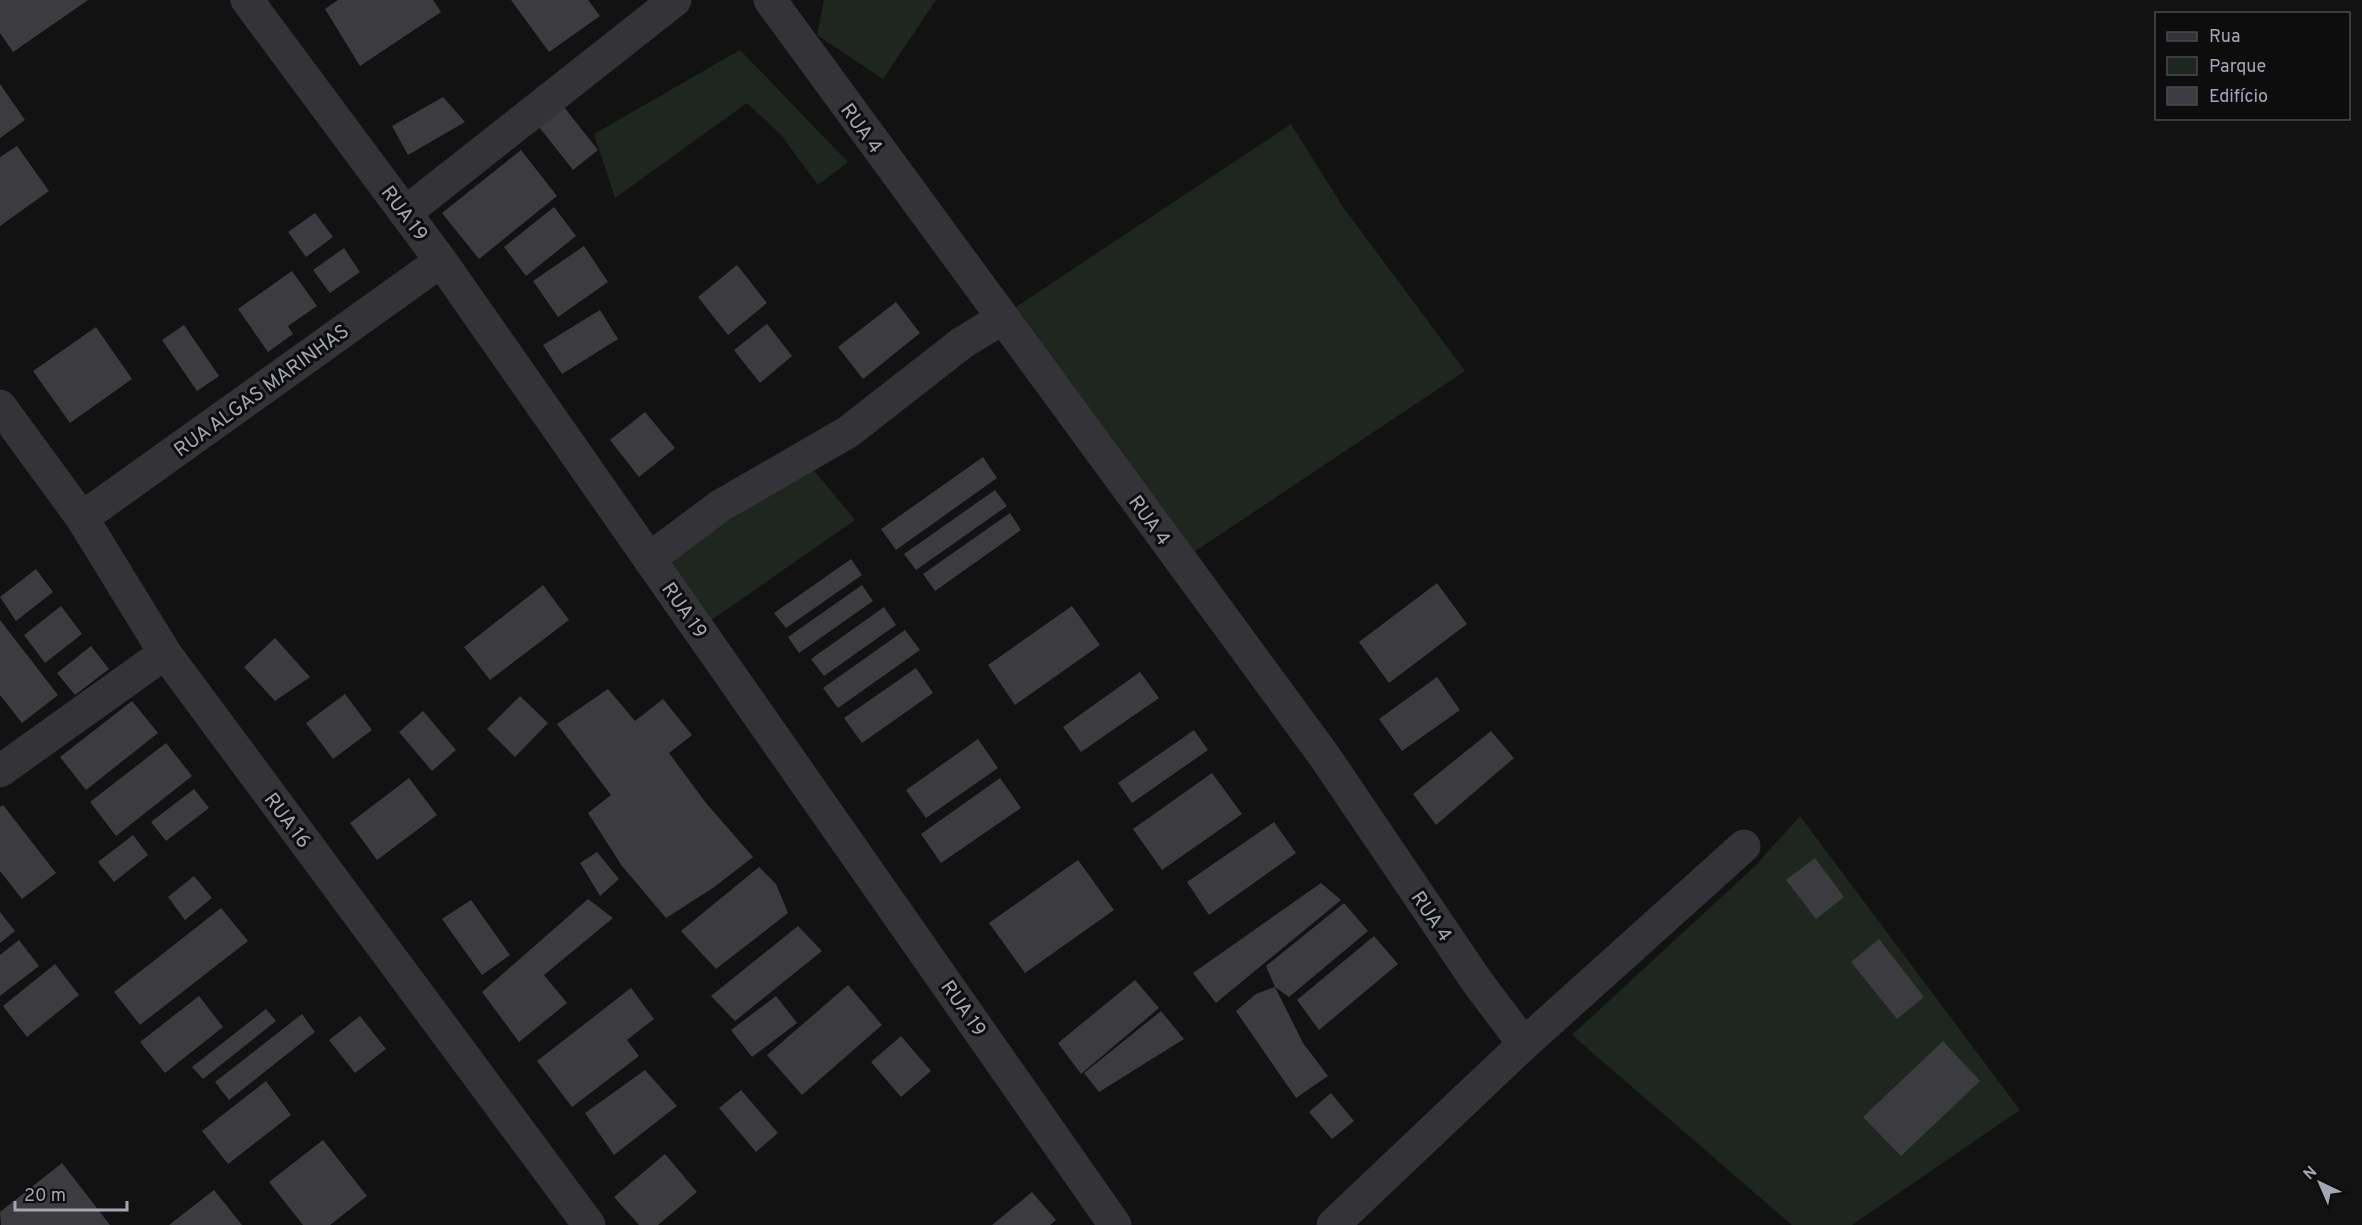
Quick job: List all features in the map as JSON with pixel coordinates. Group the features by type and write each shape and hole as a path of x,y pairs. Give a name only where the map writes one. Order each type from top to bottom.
{"street":[{"name":"RUA 19","path":"247,0 441,261 1116,1225"},
{"path":"405,213 675,0"},
{"name":"RUA 4","path":"770,0 1324,757 1478,983 1524,1044"},
{"name":"RUA ALGAS MARINHAS","path":"82,518 441,261"},
{"path":"649,559 720,506 848,432 943,357 1001,318"},
{"name":"RUA 16","path":"0,406 82,518 165,653 589,1225"},
{"path":"0,771 165,653"},
{"path":"1333,1225 1524,1044 1744,846"}],"green space":[{"path":"824,0 936,0 883,79 817,35"},
{"path":"740,50 848,162 818,185 781,135 747,103 615,198 594,134"},
{"path":"1291,124 1343,207 1465,371 1194,552 1010,311"},
{"path":"812,468 855,520 710,621 664,561"},
{"path":"1800,816 2020,1110 1852,1225 1792,1225 1572,1035 1754,867"}],"building":[{"path":"0,0 88,0 13,52 0,33"},
{"path":"338,0 433,0 441,12 360,66 325,9"},
{"path":"511,0 588,0 600,16 549,52"},
{"path":"0,84 25,120 0,138"},
{"path":"443,97 465,122 408,155 392,126"},
{"path":"564,107 598,150 573,170 539,127"},
{"path":"17,146 49,191 0,226 0,157"},
{"path":"521,150 557,196 479,259 442,213"},
{"path":"554,207 576,236 526,276 504,247"},
{"path":"315,213 333,237 306,257 288,232"},
{"path":"584,246 608,282 558,317 533,281"},
{"path":"344,248 360,272 330,293 313,270"},
{"path":"737,265 767,303 728,335 698,297"},
{"path":"292,271 317,306 288,326 293,334 268,352 238,309"},
{"path":"896,302 920,333 863,379 838,347"},
{"path":"600,310 618,339 562,374 543,345"},
{"path":"767,324 792,356 760,383 734,350"},
{"path":"184,325 219,376 197,391 162,340"},
{"path":"96,327 132,379 70,423 33,371"},
{"path":"645,412 675,448 639,477 610,440"},
{"path":"983,457 997,478 896,550 881,529"},
{"path":"995,490 1007,506 916,570 904,554"},
{"path":"1010,513 1021,530 935,591 923,574"},
{"path":"851,559 862,575 786,628 774,613"},
{"path":"36,569 53,592 16,621 0,597"},
{"path":"1437,583 1467,624 1389,683 1359,642"},
{"path":"543,585 569,620 490,680 464,647"},
{"path":"862,585 873,601 799,653 788,637"},
{"path":"61,606 82,634 45,663 24,635"},
{"path":"1072,606 1100,645 1015,705 988,665"},
{"path":"884,607 896,625 824,676 811,659"},
{"path":"0,620 58,695 22,723 0,695"},
{"path":"905,630 920,650 838,708 823,688"},
{"path":"275,638 310,677 275,701 244,667"},
{"path":"91,646 109,669 75,695 57,673"},
{"path":"916,668 933,693 862,743 844,718"},
{"path":"1140,672 1159,698 1081,752 1063,727"},
{"path":"1437,677 1460,710 1402,751 1379,719"},
{"path":"608,689 635,721 663,699 692,735 669,753 706,803 753,857 713,888 666,918 622,866 588,813 611,795 557,724"},
{"path":"345,694 372,730 333,759 306,723"},
{"path":"520,696 548,723 515,757 487,729"},
{"path":"132,701 158,733 86,790 60,757"},
{"path":"423,711 456,750 432,771 399,732"},
{"path":"1194,730 1208,750 1132,803 1118,783"},
{"path":"1491,731 1514,758 1436,825 1413,794"},
{"path":"978,739 998,768 926,818 906,790"},
{"path":"166,743 192,776 116,836 90,802"},
{"path":"1212,773 1242,814 1162,870 1133,829"},
{"path":"409,778 437,815 377,860 350,823"},
{"path":"1000,778 1021,808 941,863 921,834"},
{"path":"194,789 209,808 166,841 151,822"},
{"path":"3,805 56,873 22,899 0,871 0,807"},
{"path":"1274,822 1296,853 1209,915 1187,882"},
{"path":"133,835 148,855 114,882 98,862"},
{"path":"597,852 619,879 600,896 580,863"},
{"path":"1815,858 1844,897 1816,919 1786,880"},
{"path":"1078,860 1114,910 1025,973 989,923"},
{"path":"759,867 776,884 788,913 716,969 681,931"},
{"path":"194,876 212,898 185,920 168,897"},
{"path":"1321,883 1341,900 1216,1003 1193,973"},
{"path":"588,899 613,918 544,975 567,1003 519,1042 482,992"},
{"path":"471,900 510,955 482,975 442,919"},
{"path":"1344,903 1368,931 1289,997 1275,987 1266,966"},
{"path":"221,908 248,941 140,1025 114,992"},
{"path":"0,912 15,931 0,943"},
{"path":"798,926 822,951 735,1021 711,996"},
{"path":"1374,936 1398,964 1319,1030 1297,1000"},
{"path":"1879,939 1924,997 1897,1019 1851,962"},
{"path":"19,940 39,966 0,996 0,955"},
{"path":"55,964 79,995 27,1037 3,1006"},
{"path":"1135,980 1159,1008 1081,1074 1058,1043"},
{"path":"848,985 882,1025 802,1095 767,1055"},
{"path":"1275,987 1303,1043 1328,1076 1296,1098 1236,1011 1256,994"},
{"path":"631,988 654,1019 627,1040 639,1056 572,1107 537,1061"},
{"path":"199,996 223,1027 165,1073 140,1042"},
{"path":"776,996 797,1023 752,1057 731,1030"},
{"path":"266,1009 276,1021 203,1079 192,1067"},
{"path":"1161,1011 1184,1039 1099,1092 1084,1073"},
{"path":"302,1014 315,1032 229,1100 215,1082"},
{"path":"360,1016 386,1049 355,1073 329,1040"},
{"path":"901,1036 931,1071 901,1097 871,1062"},
{"path":"1943,1041 1980,1081 1901,1156 1863,1117"},
{"path":"645,1070 677,1106 614,1155 585,1113"},
{"path":"266,1081 291,1115 228,1164 202,1131"},
{"path":"741,1090 778,1133 756,1152 719,1108"},
{"path":"1331,1093 1354,1121 1332,1139 1309,1112"},
{"path":"323,1140 367,1196 330,1225 303,1225 269,1182"},
{"path":"665,1154 697,1192 658,1225 639,1225 614,1197"},
{"path":"62,1163 110,1225 1,1225 0,1212"},
{"path":"214,1190 242,1225 169,1225"},
{"path":"1032,1192 1056,1220 1050,1225 992,1225"}]}
